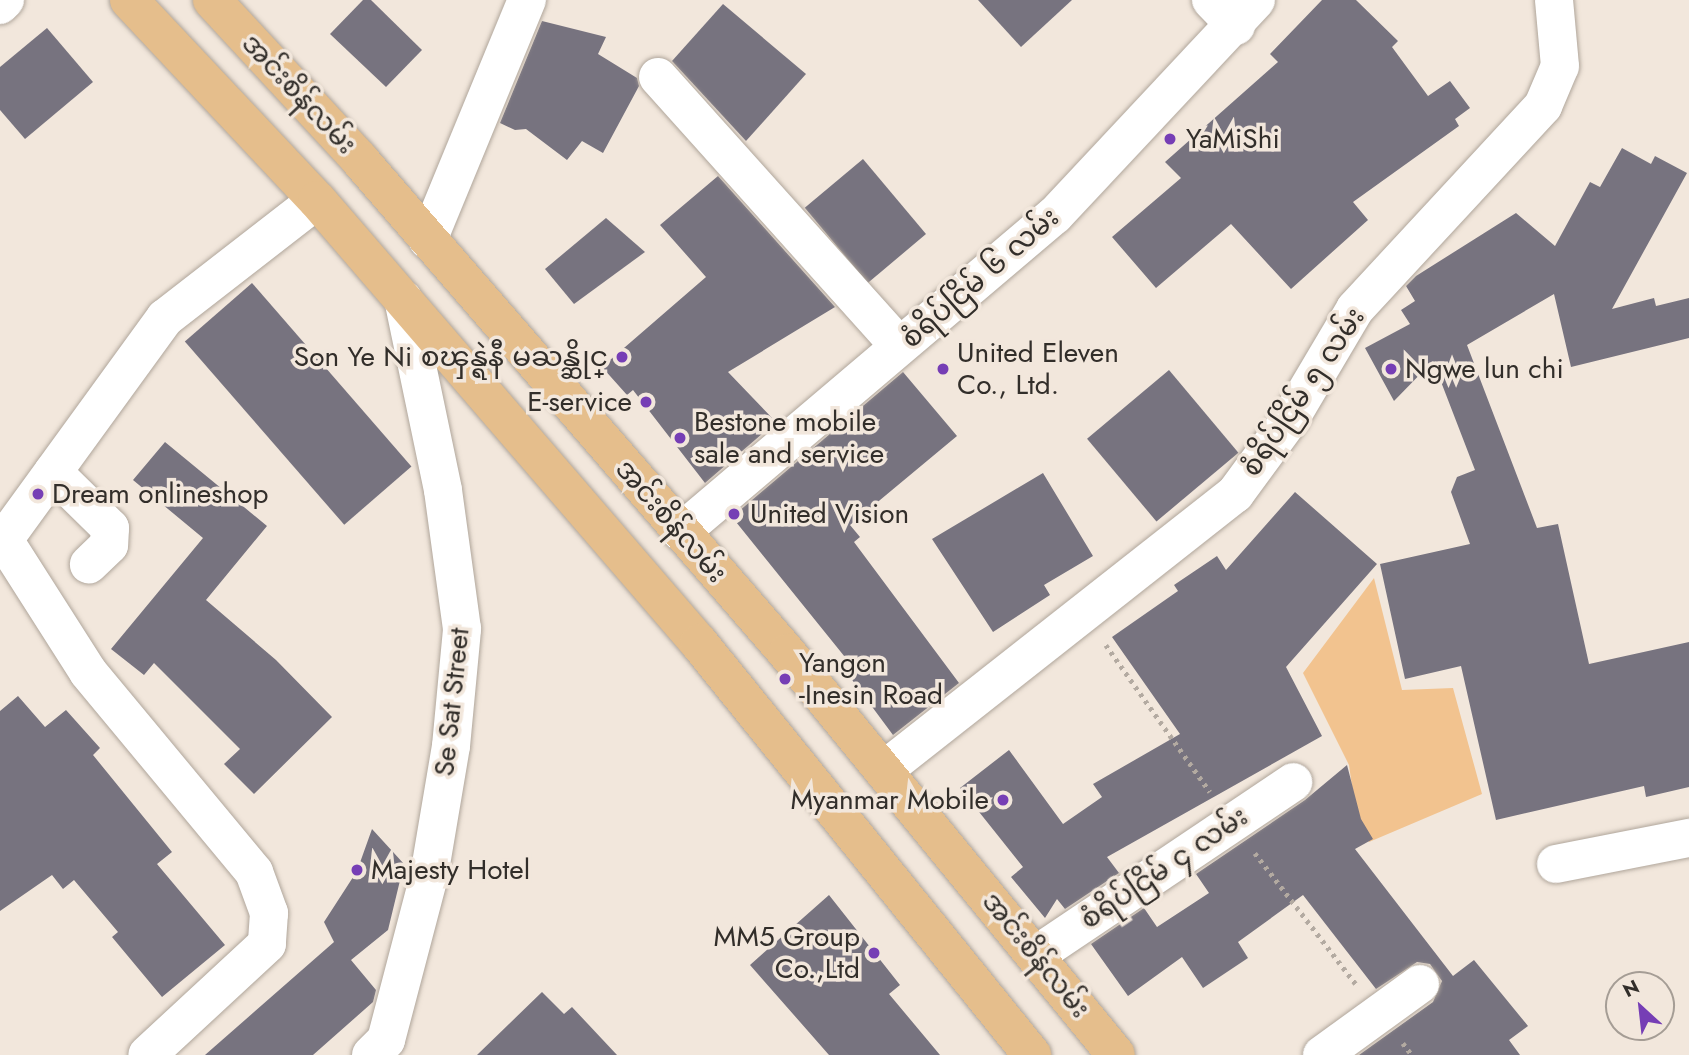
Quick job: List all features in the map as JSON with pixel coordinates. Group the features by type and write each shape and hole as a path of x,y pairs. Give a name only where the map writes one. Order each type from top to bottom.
{"main road":[{"name":"အင်းစိန်လမ်း","path":"129,0 317,200 699,643 1026,1053"},
{"name":"အင်းစိန်လမ်း","path":"212,0 428,240 681,532 884,770 1116,1055"}],"street":[{"path":"0,5 5,0"},
{"path":"428,240 527,0"},
{"name":"စံရိပ်ငြိမ် ၅ လမ်း","path":"884,770 1235,494 1290,419 1355,309 1543,106 1560,66 1554,0"},
{"name":"စံရိပ်ငြိမ် ၆ လမ်း","path":"681,532 1055,215 1235,9"},
{"path":"658,77 899,346"},
{"path":"147,1055 267,944 269,913 254,872 88,672 1,541 165,318 317,200"},
{"name":"Se Sat Street","path":"371,1055 386,1040 429,876 451,746 463,629 443,490 403,299"},
{"path":"53,472 110,528 108,545 89,564"},
{"name":"စံရိပ်ငြိမ် ၄ လမ်း","path":"1036,956 1293,782"},
{"path":"1556,864 1689,838"},
{"path":"1322,1055 1420,984"}],"shaded area":[{"path":"1374,578 1402,690 1453,688 1482,794 1369,842 1357,822 1349,765 1303,673"}],"building":[{"path":"363,0 371,0 422,50 386,87 330,34"},
{"path":"978,0 1072,0 1021,47"},
{"path":"1322,0 1356,0 1398,41 1392,47 1428,96 1450,81 1470,108 1455,119 1459,126 1353,202 1368,220 1291,289 1231,224 1156,288 1112,237 1181,178 1165,162 1278,62 1270,54"},
{"path":"723,4 806,74 746,141 672,61"},
{"path":"542,21 606,37 598,54 637,78 639,86 603,153 582,141 567,160 526,129 515,130 500,123"},
{"path":"47,28 93,82 25,139 0,110 0,67"},
{"path":"1622,148 1651,164 1655,156 1687,173 1612,309 1654,298 1656,306 1689,298 1689,338 1571,367 1554,294 1467,345 1537,528 1558,524 1589,664 1689,642 1689,787 1646,797 1644,786 1496,820 1461,666 1405,679 1380,564 1470,544 1451,492 1457,477 1475,470 1433,361 1394,401 1365,348 1410,324 1401,310 1415,301 1406,286 1416,276 1516,213 1555,246 1590,182 1600,187"},
{"path":"863,159 926,234 868,283 805,208"},
{"path":"718,176 835,307 728,372 776,422 705,483 633,390 627,395 602,367 706,277 660,225"},
{"path":"606,218 645,252 574,304 545,269"},
{"path":"252,283 411,466 344,525 185,341"},
{"path":"1169,370 1238,453 1156,522 1087,439"},
{"path":"903,372 957,436 850,525 860,537 854,542 959,683 893,735 850,677 857,672 732,517"},
{"path":"165,442 267,526 206,600 276,660 332,717 254,794 224,764 240,749 154,663 144,675 111,649 203,538 133,480"},
{"path":"1043,473 1093,556 1044,585 1050,595 993,632 932,539"},
{"path":"1295,492 1377,564 1286,667 1322,736 1107,857 1119,873 1065,909 1057,899 1045,918 1011,877 1023,867 960,788 1009,750 1063,824 1102,797 1093,784 1180,734 1112,637 1178,591 1174,585 1217,556 1226,570"},
{"path":"18,696 45,727 66,710 100,748 93,755 172,852 157,864 225,945 162,997 112,937 118,932 74,880 63,889 52,875 0,911 0,711"},
{"path":"1347,765 1361,819 1373,839 1355,849 1453,976 1474,960 1528,1026 1509,1040 1520,1055 1359,1055 1433,1002 1442,981 1430,964 1417,962 1376,989 1303,895 1238,942 1248,958 1203,988 1182,957 1128,996 1091,944 1144,908 1157,927 1209,893 1196,874 1305,800"},
{"path":"372,829 404,864 388,930 351,960 376,990 373,1002 313,1055 205,1055 334,942 324,922 357,871"},
{"path":"829,895 900,985 889,994 940,1055 829,1055 750,965"},
{"path":"542,992 564,1014 572,1007 617,1055 477,1055"}],"place":[{"name":"YaMiShi","path":"1170,139"},
{"name":"Son Ye Ni စၾန္ရဲနီ မႀန္ဆိုင္","path":"622,357"},
{"name":"United Eleven Co., Ltd.","path":"943,369"},
{"name":"Ngwe lun chi","path":"1391,369"},
{"name":"E-service","path":"646,402"},
{"name":"Bestone mobile sale and service","path":"680,438"},
{"name":"Dream onlineshop","path":"38,494"},
{"name":"United Vision","path":"734,514"},
{"name":"Yangon -Inesin Road","path":"785,679"},
{"name":"Myanmar Mobile","path":"1003,800"},
{"name":"Majesty Hotel","path":"357,870"},
{"name":"MM5 Group Co.,Ltd","path":"874,953"}]}
